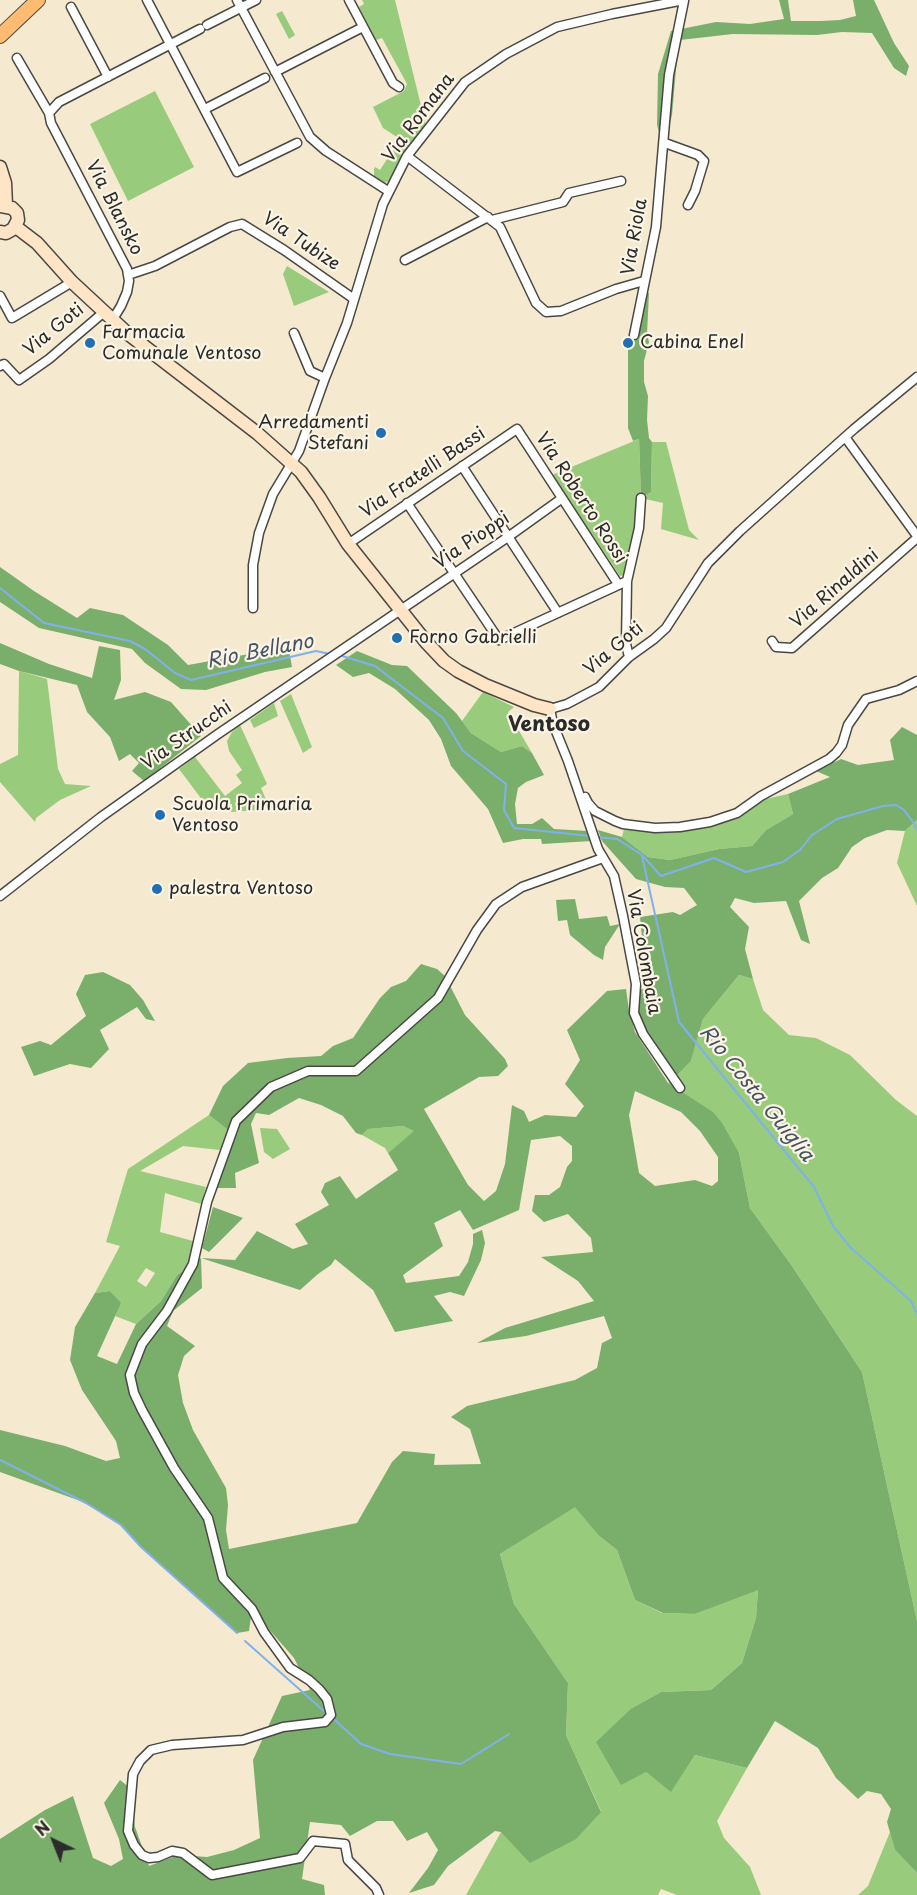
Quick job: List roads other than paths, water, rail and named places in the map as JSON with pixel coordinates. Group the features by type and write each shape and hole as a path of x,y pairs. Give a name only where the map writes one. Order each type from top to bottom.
{"main road":[{"path":"0,36 38,0"}],"street":[{"path":"147,0 237,172 297,143"},
{"path":"49,112 59,102 203,27 239,4 256,0"},
{"path":"350,0 393,83 399,87"},
{"name":"Via Riola","path":"634,335 656,227 665,143 669,75 684,0"},
{"name":"Via Romana","path":"253,608 253,565 256,544 273,494 299,451 347,323 381,210 388,191 407,156 465,82 506,54 557,27 684,0"},
{"path":"239,4 313,141 388,191"},
{"path":"71,7 108,77"},
{"path":"275,72 363,27"},
{"name":"Via Blansko","path":"18,58 49,112 50,120 120,253 128,275 125,298 108,316"},
{"path":"205,110 264,78"},
{"path":"665,143 698,156 704,161 688,205"},
{"path":"407,156 500,227 536,303 546,312 561,311 616,289 644,281"},
{"name":"Via Goti","path":"0,167 5,183 3,206 12,208 17,213 16,227 37,243 72,282 108,316 292,463 315,491 348,544 426,642 450,665 485,685 550,709 567,704 598,687 629,657 654,639 666,628 708,563 718,553 845,437 917,377"},
{"path":"405,260 490,219 563,202 569,193 621,180"},
{"name":"Via Tubize","path":"128,275 154,266 231,227 242,224 354,299"},
{"path":"0,232 6,233 16,227"},
{"name":"Via Goti","path":"0,296 12,318 72,282"},
{"name":"Via Goti","path":"0,366 4,364 19,380 108,316"},
{"path":"294,333 310,371 325,378"},
{"name":"Via Fratelli Bassi","path":"348,544 517,429"},
{"name":"Via Roberto Rossi","path":"517,429 561,499 622,582"},
{"name":"Via Rinaldini","path":"772,641 776,647 792,648 917,537 845,437"},
{"path":"462,466 558,613"},
{"path":"629,657 622,582 639,528 641,498"},
{"name":"Via Pioppi","path":"400,610 561,499"},
{"path":"406,503 499,640 622,582"},
{"name":"Via Strucchi","path":"0,896 113,808 400,610"},
{"name":"Via Colombaia","path":"575,782 583,790 588,803 595,811 623,824 655,828 710,822 737,813 761,796 829,759 842,745 848,725 866,699 899,690 917,681"},
{"name":"Via Colombaia","path":"550,709 552,724 568,761 592,832 603,858 613,872 636,984 634,1013 643,1034 680,1088"},
{"path":"381,1895 348,1860 345,1844 313,1841 300,1858 212,1875 183,1853 172,1851 149,1858 142,1855 134,1845 128,1831 133,1774 140,1761 151,1750 172,1745 243,1740 283,1727 325,1722 331,1715 327,1699 320,1689 290,1668 264,1632 252,1609 223,1578 208,1518 174,1468 142,1410 134,1393 130,1375 142,1344 167,1311 193,1264 207,1202 236,1121 271,1088 308,1071 356,1071 438,998 477,930 496,904 522,887 603,858"}],"waterway":[{"name":"Rio Bellano","path":"0,588 44,623 130,641 145,649 175,673 191,680 316,651 330,654"},
{"name":"Rio Bellano","path":"339,655 375,666 443,718 463,751 506,784 504,810 514,828 590,836"},
{"name":"Rio Bellano","path":"596,837 617,839 642,855 661,876 714,858 746,872 783,862 800,850 812,835 837,819 883,806 896,805 904,810 917,830"},
{"name":"Rio Costa Guiglia","path":"642,856 679,1022 814,1187 833,1226 851,1248 911,1301 917,1314"},
{"path":"0,1460 86,1503 121,1525 141,1547 237,1633"},
{"path":"245,1641 325,1712"},
{"path":"335,1720 361,1744 390,1754 461,1764 509,1734"}],"place":[{"name":"Farmacia Comunale Ventoso","path":"90,343"},
{"name":"Cabina Enel","path":"628,343"},
{"name":"Arredamenti Stefani","path":"381,433"},
{"name":"Forno Gabrielli","path":"397,638"},
{"name":"Scuola Primaria Ventoso","path":"160,815"},
{"name":"palestra Ventoso","path":"157,889"}],"district":[{"name":"Ventoso","path":"549,725"}]}
